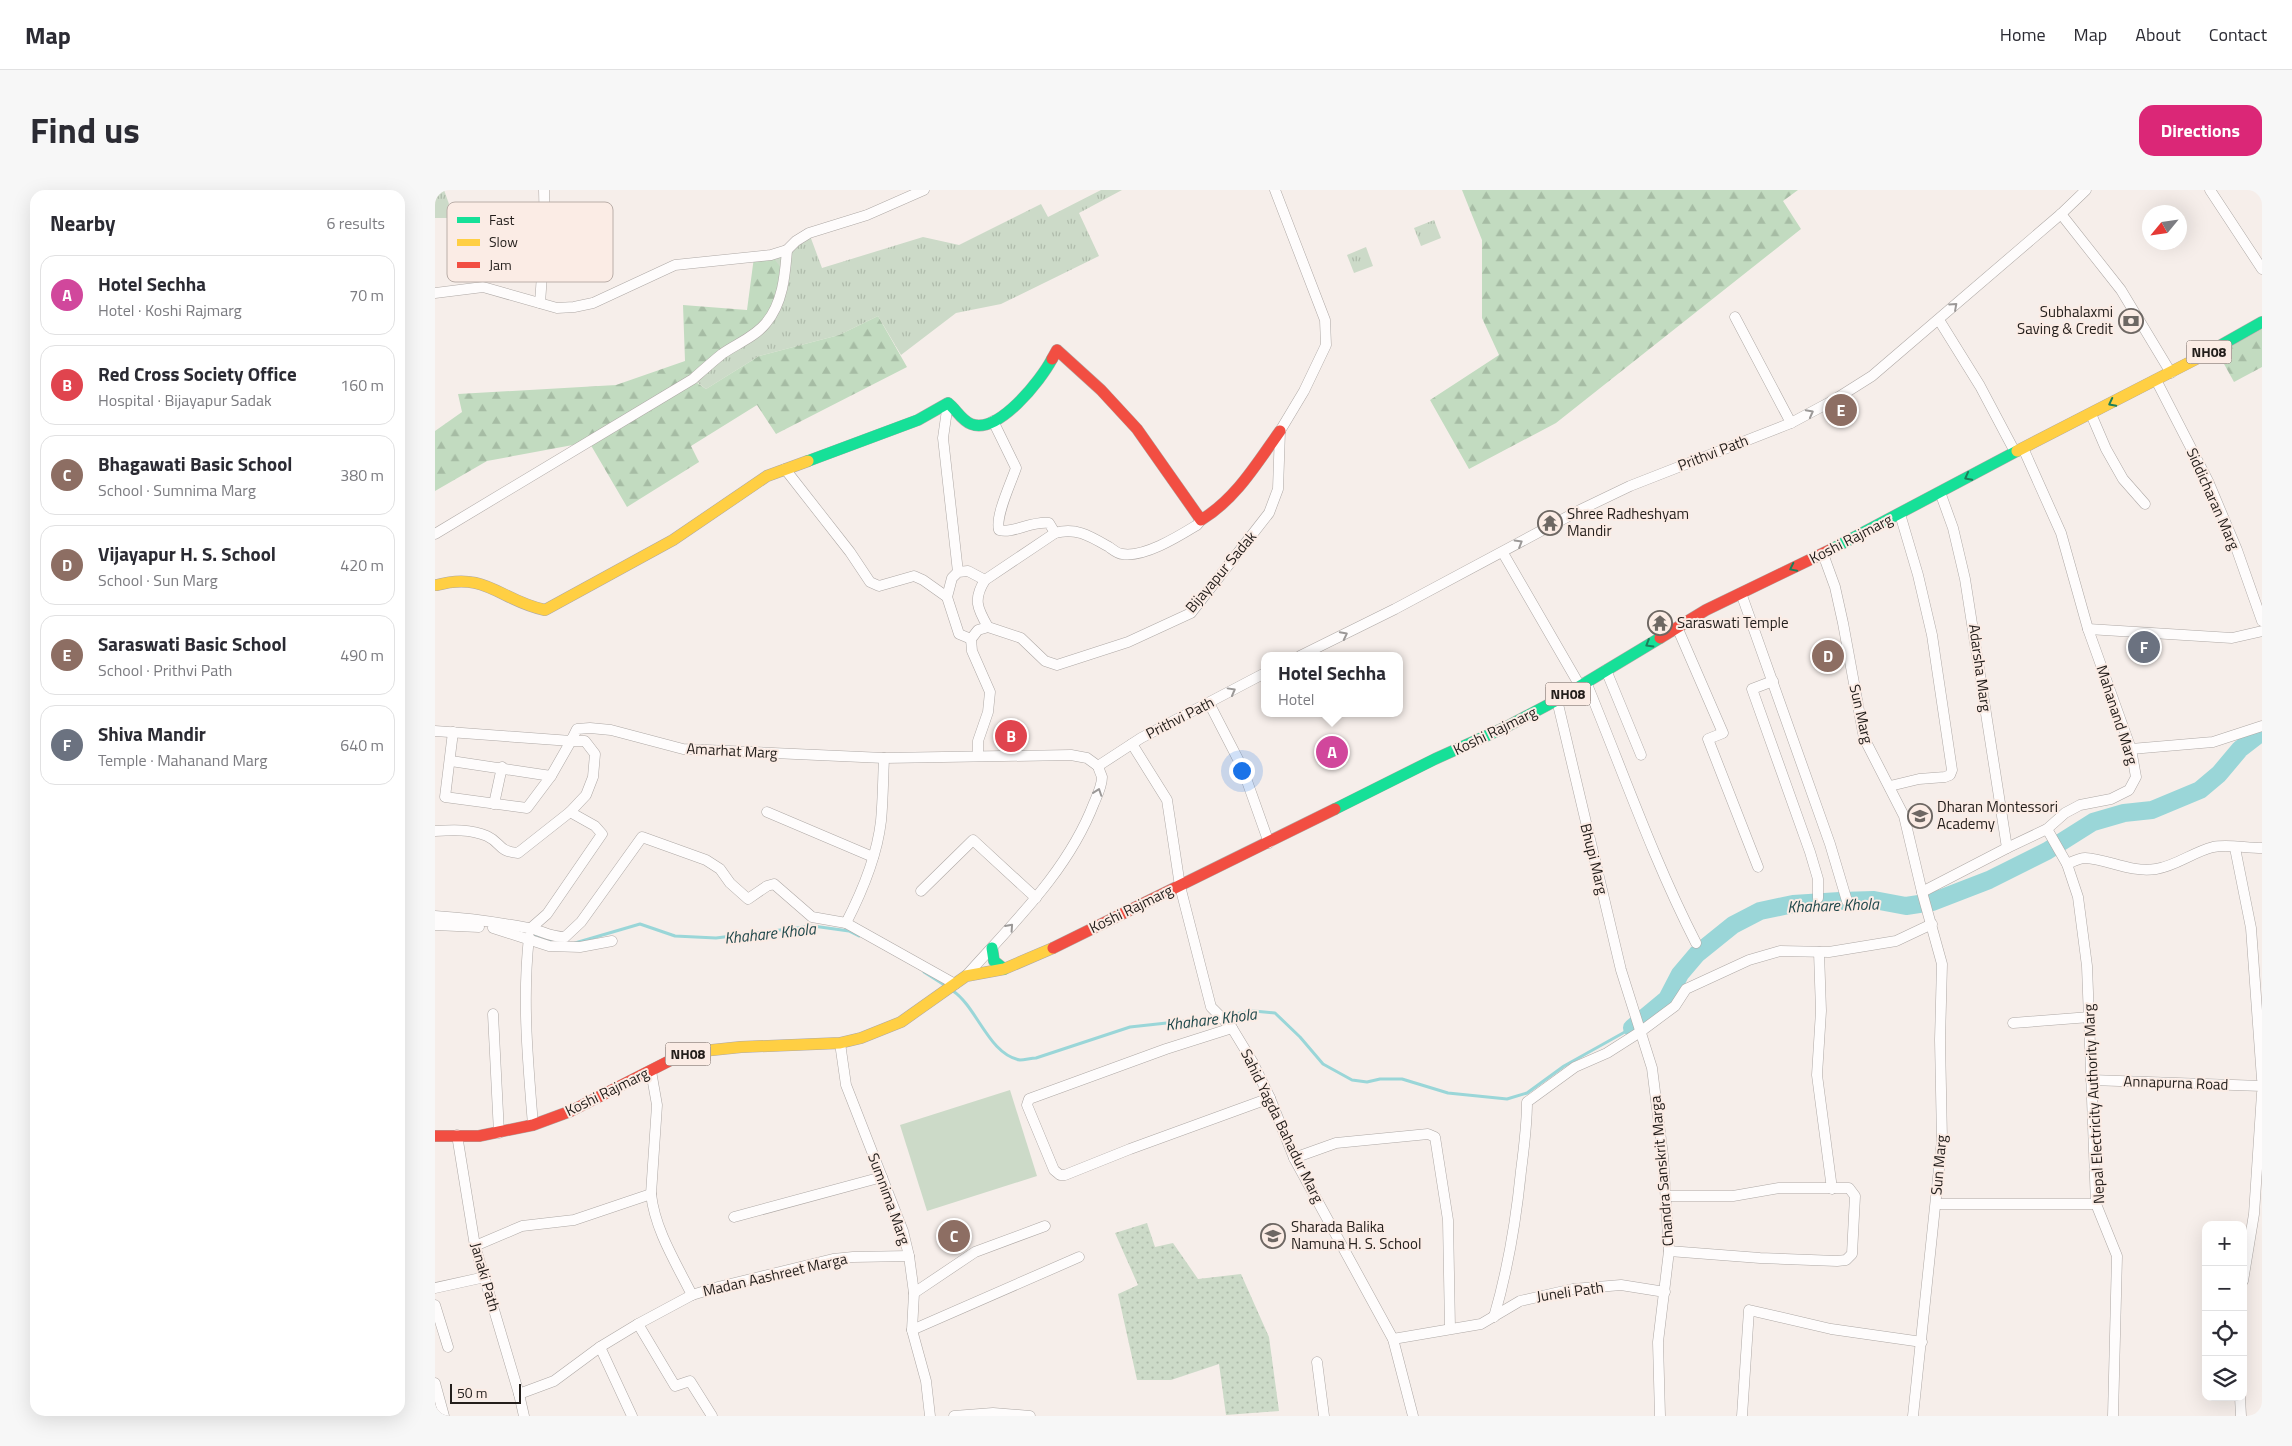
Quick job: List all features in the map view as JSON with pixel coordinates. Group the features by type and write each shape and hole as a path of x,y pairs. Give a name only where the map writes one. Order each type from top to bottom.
{"main road":[{"name":"Koshi Rajmarg","path":"435,1136 499,1133 533,1125 571,1111 671,1060 693,1052 741,1047 840,1043 882,1032 901,1022 966,976 1004,970 1039,955 1269,843 1435,759 1506,727 1557,700 1677,626 1823,554 2019,450 2171,373 2262,322"},
{"path":"437,585 460,580 478,583 533,608 545,610 673,540 767,476 919,420 948,403 957,409 967,423 975,426 985,425 993,421 1023,397 1042,377 1057,350 1101,390 1137,429 1201,520 1213,514 1233,493 1280,432"},
{"path":"992,948 993,960 999,968 1004,970"}],"street":[{"path":"435,293 483,287 557,308 575,307 593,302 675,265 771,255 787,250 796,241 809,233 867,215 924,190"},
{"name":"Bijayapur Sadak","path":"988,626 1021,638 1045,661 1057,665 1128,642 1191,613 1269,513 1278,489 1280,432 1304,391 1326,345 1325,320 1275,190"},
{"name":"Prithvi Path","path":"1308,652 1362,626 1541,530 1631,486 1791,423 1833,400 1872,376 2061,214 2086,190"},
{"path":"2210,190 2262,269"},
{"path":"2061,214 2121,290 2171,373"},
{"path":"435,534 693,380 722,354 744,341 766,323 780,298 787,250"},
{"path":"540,303 542,282"},
{"path":"1735,317 1791,423"},
{"name":"Mahanand Marg","path":"1923,895 2007,848 2047,829 2065,813 2080,805 2111,799 2129,790 2136,777 2131,749 2088,629 2061,533 2019,450 1939,320"},
{"name":"Siddicharan Marg","path":"2156,380 2208,481 2237,550 2262,621"},
{"path":"948,403 943,438 958,572"},
{"path":"2091,414 2107,450 2123,479 2145,504"},
{"path":"993,421 1016,468 997,524 999,530 1012,530 1037,522 1049,523 1055,533"},
{"path":"785,469 850,552 870,582 879,586 914,576 947,597"},
{"name":"Adarsha Marg","path":"1940,492 1953,528 1965,579 2007,848"},
{"path":"1890,786 1919,779 1945,777 1950,775 1952,770 1932,635 1918,575 1899,514"},
{"path":"966,976 1036,898 1063,864 1091,810 1102,778 1098,766 1087,758 1071,755 978,756 978,741 988,712 990,692 972,651 971,640 978,630 988,626 978,610 977,592 985,580 1055,533 1069,529 1090,536 1122,554 1139,552 1161,545 1197,525 1201,520"},
{"path":"1503,552 1583,684 1678,909 1696,943"},
{"name":"Sun Marg","path":"1823,554 1835,587 1864,738 1904,816 1942,964 1940,1040 1943,1109 1922,1342 1913,1416"},
{"path":"971,640 959,634 947,597 952,578 958,572 968,571 985,580"},
{"path":"1741,593 1830,844 1847,901"},
{"path":"1677,626 1723,733 1708,739 1759,867"},
{"path":"2088,629 2232,638 2262,631"},
{"path":"1606,670 1641,755"},
{"name":"Prithvi Path","path":"1098,766 1132,744 1261,675"},
{"path":"1773,681 1751,689 1810,852 1818,879 1818,898"},
{"name":"Bhupi Marg","path":"1557,700 1611,928 1635,1018"},
{"path":"1209,703 1242,767 1269,843"},
{"path":"2131,749 2213,742 2262,726"},
{"name":"Amarhat Marg","path":"571,741 577,729 590,728 611,730 683,749 884,758 978,756"},
{"path":"435,731 585,741 595,754 593,777 586,795 570,812 518,854 504,852 488,836 459,830 435,831"},
{"path":"453,732 451,761 445,797 527,808 551,776 571,741"},
{"path":"1132,744 1167,800 1180,886"},
{"path":"846,923 873,857 881,822 884,758"},
{"path":"451,761 551,776"},
{"path":"494,804 502,768"},
{"path":"533,1125 525,1030 529,936 547,914 602,834 595,826 570,812"},
{"path":"767,812 873,857"},
{"name":"Nepal Electricity Authority Marg","path":"2047,829 2067,864 2078,897 2087,966 2096,1204 2117,1256 2113,1416"},
{"path":"435,925 467,925 499,929 529,936 565,937 581,922 642,837 706,860 720,869 730,883 748,899 767,886 774,884 812,917 846,923 951,987"},
{"path":"921,891 973,840 1036,898"},
{"path":"2067,864 2083,858 2125,867 2157,869 2211,848 2224,845 2235,848 2262,848"},
{"path":"2235,848 2251,928 2262,1079"},
{"name":"Sahid Yagda Bahadur Marg","path":"1180,886 1206,995 1211,1007 1230,1026 1253,1061 1294,1158 1393,1339 1413,1416"},
{"path":"435,916 463,918 529,936 549,946 580,947 613,941"},
{"path":"1494,1317 1505,1279 1516,1218 1527,1120 1527,1102 1575,1067 1607,1054 1640,1032 1675,1006 1686,989 1749,960 1780,951 1819,952 1896,940 1930,919"},
{"path":"1819,952 1821,1011 1817,1075 1832,1189"},
{"path":"493,1014 499,1133"},
{"path":"2013,1023 2090,1017"},
{"name":"Chandra Sanskrit Marga","path":"1635,1018 1652,1068 1666,1196 1669,1251 1658,1342 1660,1416"},
{"path":"1230,1026 1029,1099 1027,1105 1055,1170 1060,1175 1065,1175 1270,1098"},
{"name":"Sumnima Marg","path":"840,1043 847,1085 903,1231 909,1256 914,1293 912,1330 926,1381 931,1416"},
{"path":"651,1071 657,1105 651,1194 653,1209 661,1233 692,1295"},
{"name":"Annapurna Road","path":"2091,1080 2262,1086"},
{"path":"2245,1266 2254,1214 2262,1093"},
{"path":"1294,1158 1336,1143 1359,1139 1428,1134 1435,1137 1448,1220 1450,1328"},
{"name":"Janaki Path","path":"457,1135 475,1246 524,1416"},
{"path":"734,1217 882,1177"},
{"path":"1666,1196 1733,1196 1779,1188 1849,1188 1855,1196 1852,1254 1846,1260 1760,1258 1669,1251"},
{"path":"475,1246 522,1226 574,1220 651,1194"},
{"path":"1935,1204 2096,1204"},
{"path":"914,1293 975,1252 1045,1226"},
{"name":"Madan Aashreet Marga","path":"519,1394 554,1381 600,1347 692,1295 833,1259 853,1256 909,1256"},
{"path":"912,1330 1079,1257"},
{"path":"435,1288 485,1277"},
{"name":"Juneli Path","path":"1393,1339 1481,1324 1520,1301 1573,1289 1621,1285 1665,1292"},
{"path":"435,1305 448,1347"},
{"path":"1742,1416 1749,1310 1831,1329 1922,1342"},
{"path":"638,1324 675,1386 691,1380 712,1416"},
{"path":"600,1347 632,1416"},
{"path":"1317,1362 1324,1416"},
{"path":"435,1384 444,1416"},
{"path":"2240,1401 2241,1416"},
{"path":"954,1416 993,1413 1030,1416"}],"green space":[{"path":"435,190 444,190 448,202 447,218 435,218"},
{"path":"1101,190 1122,190 1079,213 1099,256 1001,304 956,313 901,355 878,316 839,335 759,356 706,389 693,379 744,341 771,255 809,233 822,268 923,237 959,245 1041,204 1048,217"},
{"path":"1462,190 1798,190 1783,201 1801,229 1556,423 1469,469 1430,400 1499,355 1482,318 1482,240"},
{"path":"1434,220 1441,238 1421,246 1414,228"},
{"path":"1366,247 1373,266 1354,273 1347,255"},
{"path":"771,255 786,274 766,323 693,380 706,389 759,356 839,335 878,316 907,367 776,434 757,405 691,446 699,462 627,507 589,442 487,461 435,491 435,431 462,412 458,394 616,385 685,361 683,305 747,310 754,257"},
{"path":"2262,329 2262,367 2234,382 2218,353"},
{"path":"1010,1090 1037,1176 927,1211 900,1125"},
{"path":"1147,1223 1155,1247 1173,1243 1198,1279 1241,1274 1269,1337 1279,1411 1226,1415 1219,1364 1171,1380 1137,1380 1118,1294 1138,1285 1115,1233"}],"waterway":[{"name":"Khahare Khola","path":"1632,1028 1667,999 1680,974 1697,954 1733,925 1760,911 1793,904 1840,901 1874,900 1906,906 1932,902 1989,880 2047,851 2093,822 2124,813 2152,810 2200,790 2219,774 2240,749 2262,732"},
{"name":"Khahare Khola","path":"575,943 640,924 675,936 716,938 813,926 849,931 859,936"},
{"name":"Khahare Khola","path":"532,933 556,942"},
{"name":"Khahare Khola","path":"924,972 946,986"},
{"name":"Khahare Khola","path":"953,991 961,998 1000,1049 1009,1056 1020,1060 1036,1058 1130,1027 1194,1020 1214,1020 1254,1011 1275,1013 1300,1037 1323,1064 1352,1080 1367,1082 1380,1079 1402,1079 1448,1093 1507,1099 1527,1093 1564,1066 1632,1028"}],"traffic: fast":[{"path":"2200,357 2262,322"},
{"path":"808,461 918,420 948,403 964,420 971,424 982,425 993,421 1006,414 1029,392 1052,359"},
{"path":"1832,549 2017,451"},
{"path":"1335,809 1435,759 1506,727 1557,700 1660,638"},
{"path":"992,948 994,961 1004,969"}],"traffic: slow":[{"path":"2017,451 2200,357"},
{"path":"437,585 454,582 481,584 530,606 545,610 673,540 767,476 808,461"},
{"path":"675,1058 693,1052 741,1047 840,1043 861,1038 901,1022 966,976 1004,969 1053,948"}],"traffic: jam":[{"path":"1052,359 1057,350 1101,390 1137,429 1201,520 1225,502 1245,480 1280,431"},
{"path":"1660,638 1706,610 1832,549"},
{"path":"1053,948 1335,809"},
{"path":"435,1136 479,1136 533,1125 571,1111 675,1058"}],"place":[{"name":"Subhalaxmi Saving & Credit","path":"2131,321"},
{"name":"Saraswati Basic School","path":"1841,410"},
{"name":"Shree Radheshyam Mandir","path":"1550,523"},
{"name":"Saraswati Temple","path":"1660,623"},
{"name":"Shiva Mandir","path":"2144,647"},
{"name":"Vijayapur H. S. School","path":"1828,656"},
{"name":"Red Cross Society Office","path":"1011,736"},
{"name":"Hotel Sechha","path":"1332,752"},
{"name":"Dharan Montessori Academy","path":"1920,816"},
{"name":"Bhagawati Basic School","path":"954,1236"},
{"name":"Sharada Balika Namuna H. S. School","path":"1273,1236"}]}
